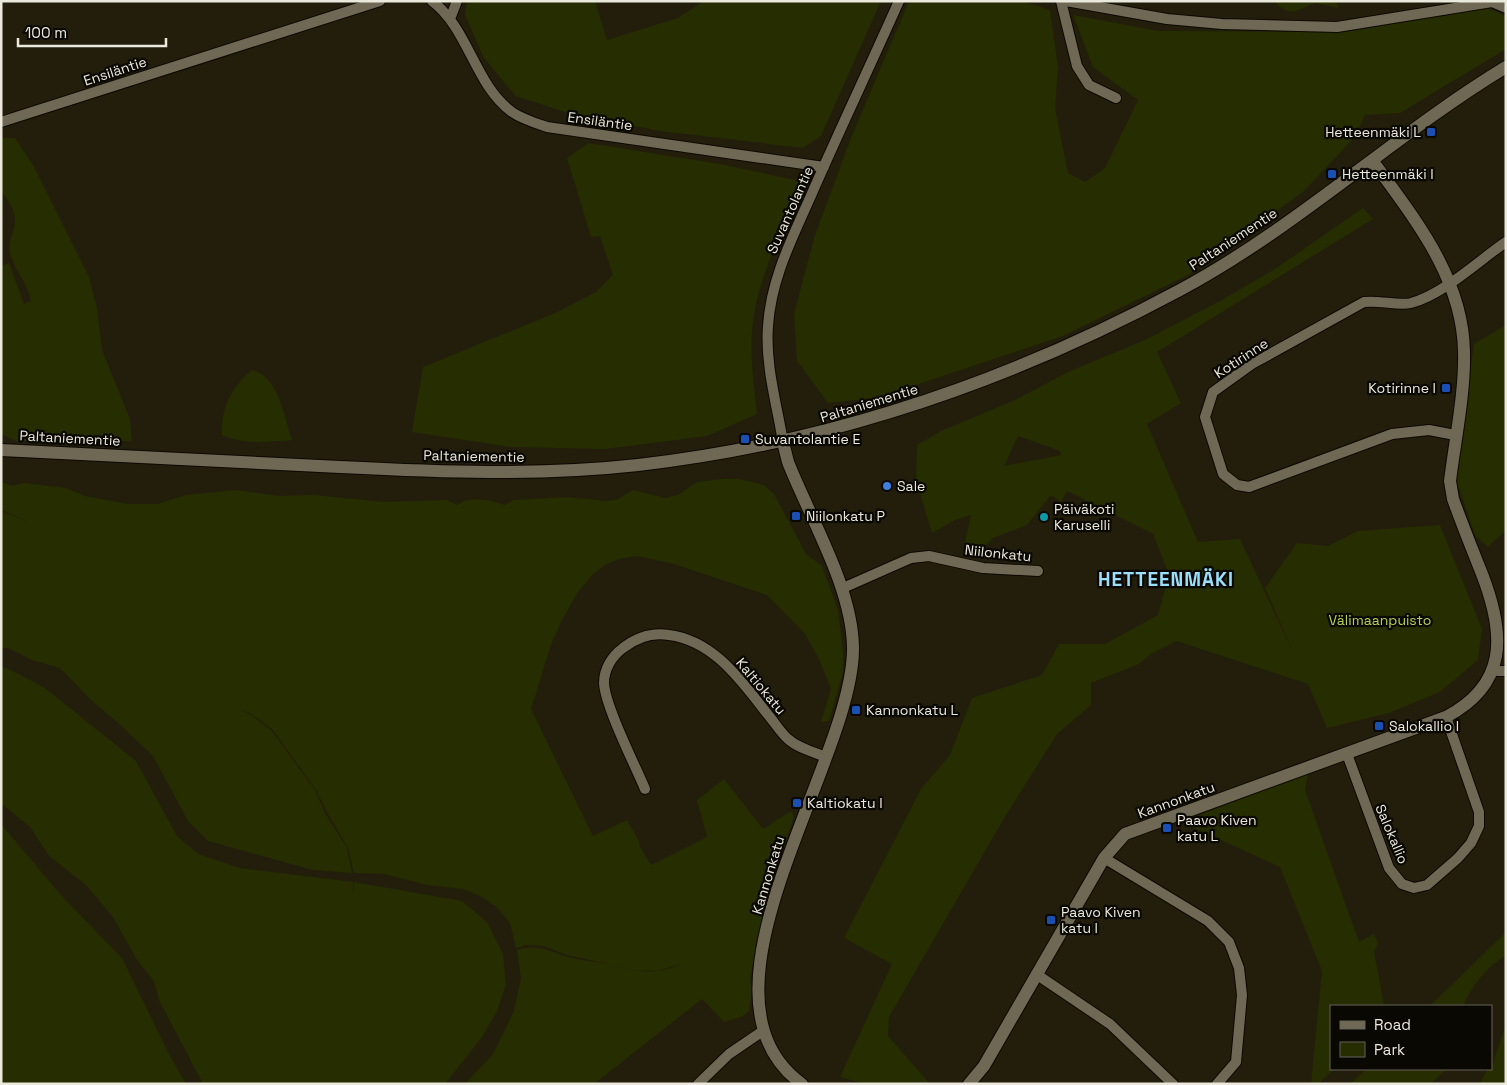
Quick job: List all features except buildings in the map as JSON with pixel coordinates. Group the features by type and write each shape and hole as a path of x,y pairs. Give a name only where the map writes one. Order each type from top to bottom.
{"street":[{"name":"Ensiläntie","path":"1,122 380,1"},
{"name":"Ensiläntie","path":"432,1 450,19 491,91 507,108 522,118 547,127 824,167"},
{"path":"450,19 457,1"},
{"name":"Suvantolantie","path":"783,442 768,356 769,309 779,268 900,1"},
{"path":"1061,1 1077,66 1089,85 1116,98"},
{"path":"1066,1 1167,19 1222,24 1327,26 1492,2 1506,8"},
{"name":"Paltaniementie","path":"1,450 362,468 538,471 634,465 710,456 783,442 872,419 967,387 1054,353 1114,325 1221,266 1372,160 1431,116 1506,67"},
{"name":"Kannonkatu","path":"969,1084 984,1066 1104,858 1125,834 1446,717 1474,702 1501,671 1501,634 1497,611 1452,500 1450,481 1464,352 1459,315 1449,282 1426,235 1372,160"},
{"name":"Kotirinne","path":"1455,435 1428,430 1392,434 1249,487 1237,486 1223,474 1205,417 1213,392 1252,364 1364,302 1378,300 1410,303 1437,292 1506,242"},
{"name":"Kannonkatu","path":"783,442 791,470 843,588 852,624 852,668 846,698 779,884 757,983 763,1031 782,1064 802,1084"},
{"name":"Niilonkatu","path":"843,588 911,558 929,556 983,568 1038,571"},
{"name":"Kaltiokatu","path":"645,789 611,708 604,683 607,667 616,653 633,640 656,633 680,636 701,644 730,668 787,738 826,757"},
{"name":"Salokallio","path":"1348,754 1389,868 1402,884 1414,888 1427,885 1471,843 1479,826 1479,812 1446,717"},
{"path":"1104,858 1208,921 1230,942 1239,968 1242,995 1236,1062 1217,1084"},
{"path":"1036,974 1110,1024 1173,1084"},
{"path":"698,1084 729,1054 763,1031"}],"green space":[{"path":"467,1 595,1 607,40 678,18 704,1 881,1 821,136 803,148 660,131 568,113 516,96 484,58 465,15"},
{"path":"909,1 1022,1 1050,10 1058,67 1055,108 1068,173 1085,182 1105,168 1138,100 1093,67 1073,15 1159,31 1343,32 1487,8 1506,16 1506,49 1400,113 1365,115 1355,137 1304,191 1188,275 1063,336 877,398 828,403 797,361 794,314 815,235 851,138"},
{"path":"1274,1 1336,1 1338,8 1316,3 1290,12 1280,7"},
{"path":"1,138 15,138 33,165 89,277 97,308 102,350 130,419 132,441 16,441 1,434 1,266 9,263 24,304 31,301 27,287 14,265 9,248 15,219 13,209 1,188"},
{"path":"588,143 720,164 800,181 766,269 756,305 753,322 752,368 757,414 707,436 606,449 510,447 412,432 423,367 555,313 596,292 613,275 600,236 591,237 567,158"},
{"name":"Välimaanpuisto","path":"1363,208 1373,219 1157,352 1181,403 1147,424 1198,542 1240,539 1294,654 1265,588 1297,543 1328,546 1358,531 1440,525 1482,629 1478,660 1440,692 1389,713 1327,728 1308,684 1177,641 1151,654 1139,664 1091,683 1091,705 1057,734 1003,820 889,1017 888,1036 930,1084 866,1084 840,1077 892,964 844,938 921,789 950,755 972,698 1042,675 1059,644 1105,644 1158,615 1169,575 1153,534 1067,491 1061,502 1051,495 1027,525 993,538 980,550 964,547 971,515 955,520 932,533 916,480 917,445 941,431 1015,400 1068,372 1145,340 1220,301 1275,269","holes":["1018,436 1060,451 1061,455 1004,466"]},
{"path":"1506,325 1506,530 1488,547 1475,535 1455,476 1474,344"},
{"path":"252,370 269,380 283,409 292,440 248,442 222,435 223,416 229,399 238,384"},
{"path":"722,479 739,479 764,485 774,494 806,554 822,566 838,610 843,652 843,672 829,721 821,722 831,689 818,657 805,634 767,595 674,564 637,556 619,559 605,565 592,575 578,592 562,620 551,645 531,709 593,836 627,820 651,865 707,837 697,800 724,779 763,829 791,811 794,817 775,872 760,929 750,979 752,989 749,1011 741,1017 724,1022 702,999 594,1084 465,1084 493,1054 514,1011 521,978 517,950 524,948 541,949 570,957 634,970 567,955 544,946 526,945 516,948 510,923 498,908 482,897 463,889 427,885 385,874 354,873 348,848 316,790 273,730 250,713 237,709 250,714 272,731 315,790 325,813 347,848 352,873 313,870 208,841 188,821 153,756 91,700 60,668 32,660 8,648 1,648 1,511 29,522 1,510 1,482 12,486 24,483 66,488 85,496 127,504 158,504 186,495 236,490 278,496 313,495 385,502 447,500 457,505 468,500 481,499 505,505 514,500 565,497 608,501 618,499 633,490 665,498 678,495 697,482"},
{"path":"1,667 7,668 45,688 136,761 177,836 198,854 240,868 353,882 354,898 354,882 462,901 487,922 503,954 506,984 497,1011 482,1037 445,1084 203,1084 159,1000 154,981 137,960 113,917 86,885 49,856 31,828 1,803"},
{"path":"1308,774 1305,790 1359,942 1374,934 1378,944 1374,952 1384,1005 1330,1005 1330,1070 1333,1070 1318,1084 1311,1084 1322,971 1280,867 1181,822"},
{"path":"1,824 61,895 122,958 169,1054 186,1084 1,1084"},
{"path":"1506,932 1506,955 1492,965 1481,977 1464,1005 1431,1005"},
{"path":"1506,1024 1506,1084 1479,1084 1487,1070 1492,1070"},
{"path":"1365,1070 1445,1070 1431,1084 1350,1084"}],"place":[{"name":"Hetteenmäki L","path":"1431,132"},
{"name":"Hetteenmäki I","path":"1332,174"},
{"name":"Kotirinne I","path":"1446,388"},
{"name":"Suvantolantie E","path":"745,439"},
{"name":"Sale","path":"887,486"},
{"name":"Niilonkatu P","path":"796,516"},
{"name":"Päiväkoti Karuselli","path":"1044,517"},
{"name":"Kannonkatu L","path":"856,710"},
{"name":"Salokallio I","path":"1379,726"},
{"name":"Kaltiokatu I","path":"797,803"},
{"name":"Paavo Kiven katu L","path":"1167,828"},
{"name":"Paavo Kiven katu I","path":"1051,920"}],"district":[{"name":"HETTEENMÄKI","path":"1166,579"}]}
